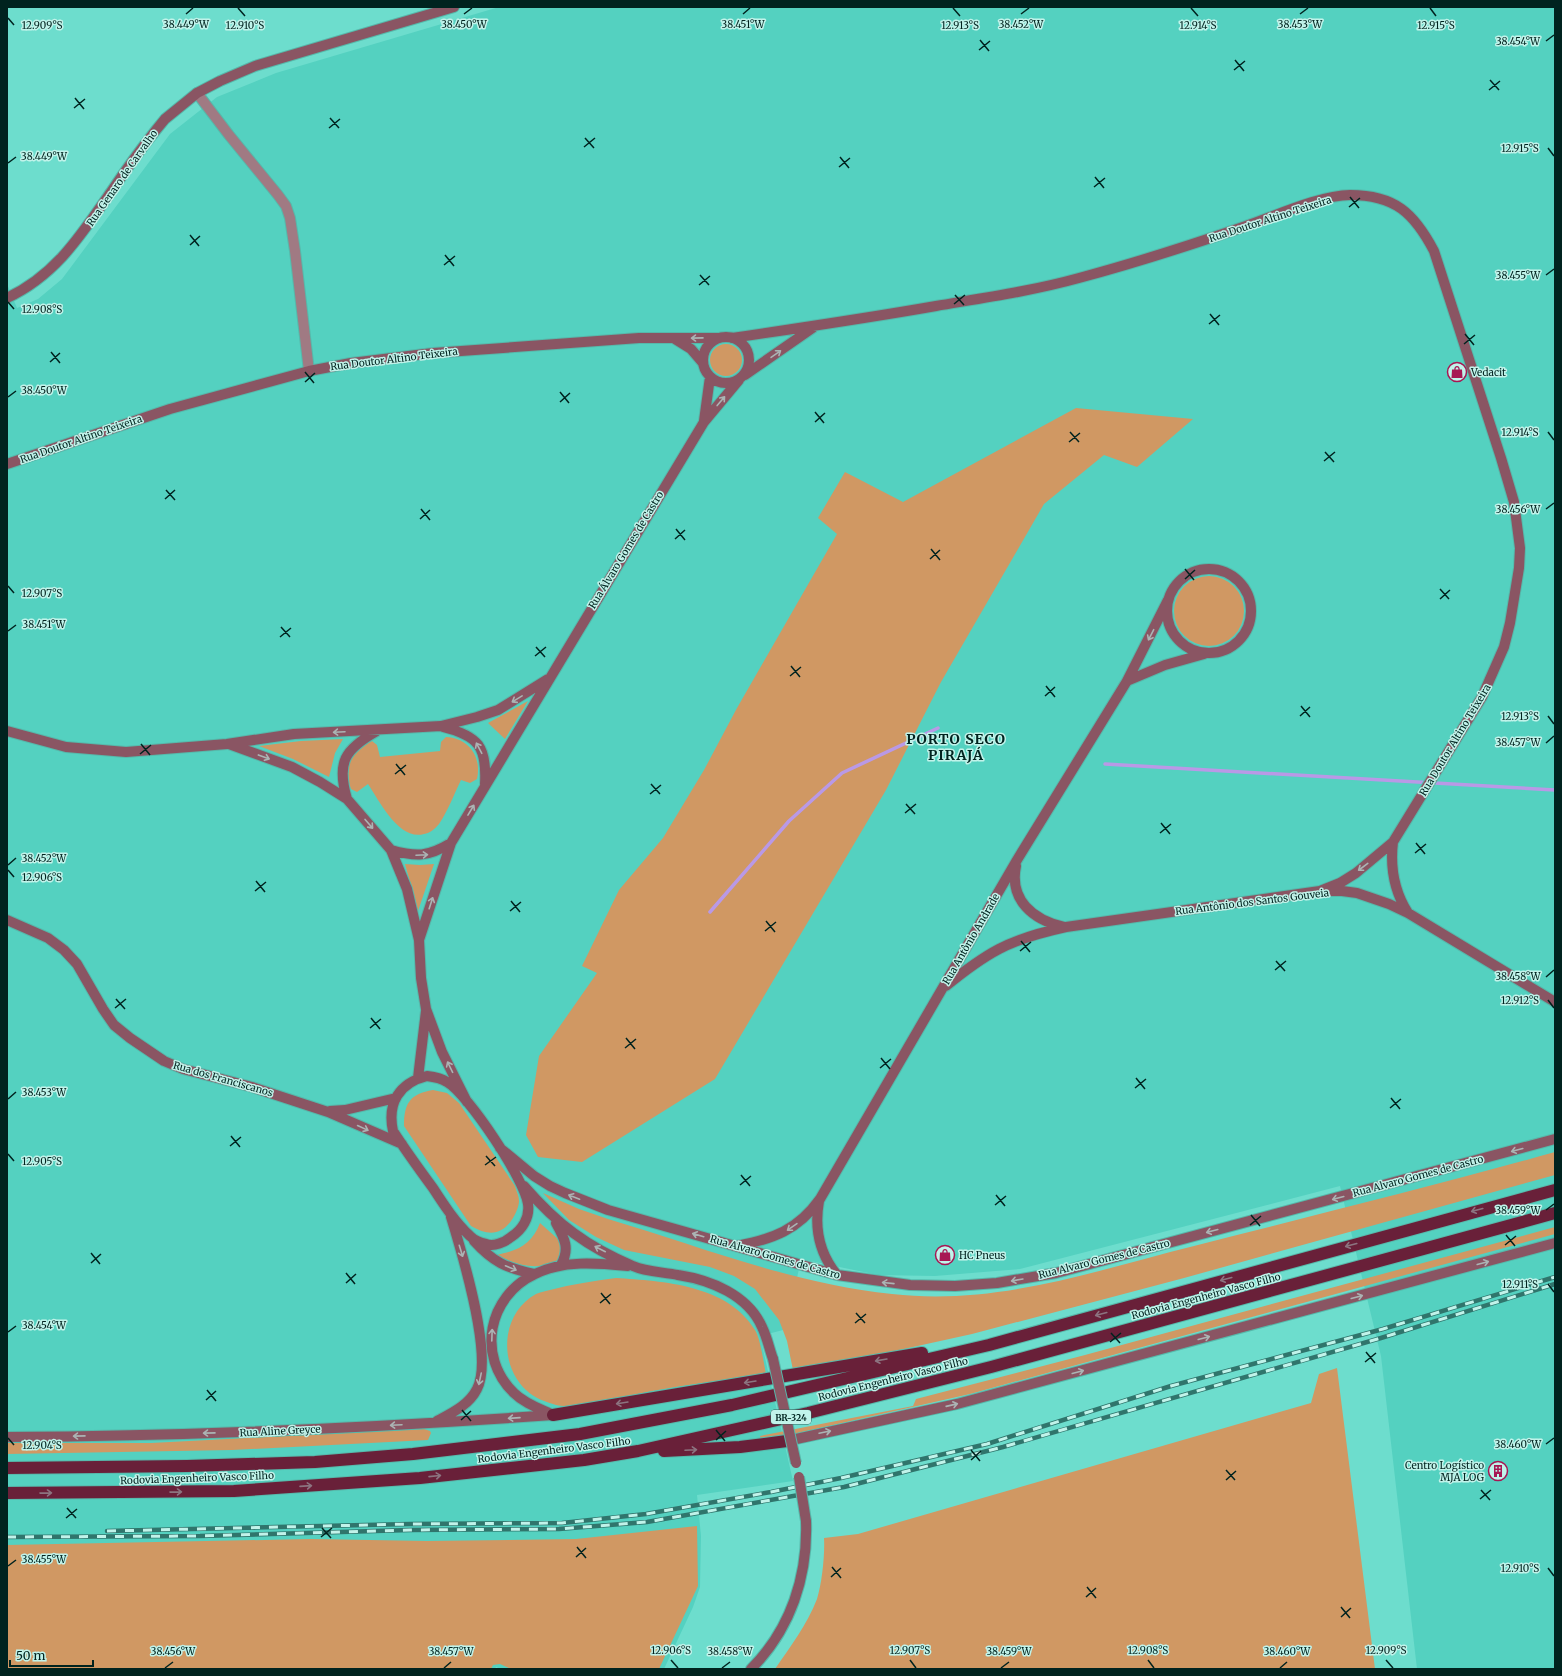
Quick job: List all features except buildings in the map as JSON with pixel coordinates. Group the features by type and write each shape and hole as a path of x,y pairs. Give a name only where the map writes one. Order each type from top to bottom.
{"highway":[{"name":"Rodovia Engenheiro Vasco Filho","path":"7,1468 187,1466 315,1462 413,1454 580,1434 732,1405 989,1344 1555,1190"},
{"name":"Rodovia Engenheiro Vasco Filho","path":"7,1493 242,1491 420,1478 584,1460 638,1451 808,1413 983,1369 1555,1213"},
{"path":"553,1415 934,1351 989,1344"},
{"path":"638,1451 734,1447 787,1440"}],"street":[{"name":"Rua Genaro de Carvalho","path":"7,298 22,291 43,277 64,257 156,130 165,119 197,93 255,66 454,7"},
{"path":"197,93 228,135 278,194 286,206 290,218 296,251 309,371"},
{"name":"Rua Doutor Altino Teixeira","path":"732,338 816,326 984,298 1077,279 1174,251 1321,200 1348,195 1370,197 1391,202 1409,214 1424,231 1434,251 1501,458 1514,502 1520,548 1519,568 1504,647 1494,673 1482,697 1393,842 1356,873 1340,883 1320,891"},
{"name":"Rua Doutor Altino Teixeira","path":"741,378 816,326"},
{"name":"Rua Doutor Altino Teixeira","path":"7,464 170,409 309,371 351,363 433,353 639,338 719,338"},
{"path":"703,363 705,351 709,345 719,338 732,338 740,341 749,354 750,362 741,378 704,422"},
{"path":"675,339 691,349 703,363 710,377 724,383 732,383 741,378"},
{"path":"704,422 710,377"},
{"name":"Rua Álvaro Gomes de Castro","path":"419,940 451,844 704,422"},
{"path":"1127,681 1165,665 1222,650 1235,644 1245,633 1250,620 1250,606 1246,592 1237,580 1226,572 1212,569 1197,570 1184,577 1174,587 1168,600 1167,614 1170,626 1176,636 1184,644 1194,650 1208,653"},
{"name":"Rua Antônio Andrade","path":"735,1246 762,1241 784,1233 806,1215 820,1199 1017,860 1127,681 1168,600"},
{"name":"Rua Álvaro Gomes de Castro","path":"378,730 441,726 477,717 498,710 550,678"},
{"path":"441,726 460,731 472,737 480,747 486,769 485,786"},
{"path":"7,731 66,748 126,752 227,744 294,734 378,730"},
{"path":"347,799 341,778 343,765 348,754 357,743 378,730"},
{"path":"227,744 292,767 347,799"},
{"name":"Rua Álvaro Gomes de Castro","path":"347,799 391,850 407,889 419,940 426,1009 442,1052 467,1102"},
{"name":"Rua Doutor Altino Teixeira","path":"1393,842 1392,864 1394,876 1402,904 1408,913"},
{"path":"391,850 407,854 428,854 437,852 451,844"},
{"name":"Rua Antônio dos Santos Gouveia","path":"1017,860 1014,874 1014,886 1025,906 1043,920 1066,927"},
{"name":"Rua Antônio dos Santos Gouveia","path":"941,990 999,948 1020,939 1066,927 1320,891 1342,891 1367,896 1408,913 1555,1002"},
{"name":"Rua dos Franciscanos","path":"7,920 48,938 64,950 77,964 114,1025 130,1038 164,1061 183,1069 252,1087 328,1112 402,1144"},
{"name":"Rua Álvaro Gomes de Castro","path":"418,1078 426,1009"},
{"path":"534,1274 520,1271 496,1261 487,1255 450,1214 394,1131 391,1120 391,1110 396,1098 406,1086 418,1078 427,1076 437,1077 448,1082 467,1102 500,1148 521,1182 550,1215 560,1230 566,1246 566,1253 561,1265"},
{"name":"Rua dos Franciscanos","path":"328,1112 345,1110 396,1098"},
{"name":"Rua Alvaro Gomes de Castro","path":"500,1148 534,1176 565,1194 608,1210 838,1275 910,1285 955,1286 997,1283 1056,1273 1555,1139"},
{"path":"471,1237 487,1245 497,1244 510,1238 524,1224 528,1214 528,1203 521,1182"},
{"name":"Rua Antônio Andrade","path":"820,1199 817,1223 819,1244 829,1265 838,1275"},
{"path":"435,1423 469,1400 477,1390 482,1375 481,1349 470,1281 450,1214"},
{"path":"550,1215 580,1239 634,1267"},
{"path":"787,1440 957,1404 1555,1243"},
{"path":"553,1415 526,1402 515,1394 507,1385 496,1364 492,1342 491,1330 499,1306 515,1287 534,1274 561,1265 602,1263 688,1276 730,1292 745,1303 754,1314 762,1326 773,1359 799,1477 806,1521 807,1539 803,1572 792,1608 775,1641 751,1669"},
{"name":"Rua Aline Greyce","path":"7,1437 248,1432 435,1423 553,1415"}],"shaded area":[{"name":"PORTO SECO PIRAJÁ","path":"499,7 1555,7 1555,1669 1417,1669 1381,1356 1340,1186 1020,1269 935,1276 878,1275 801,1259 792,1302 783,1330 760,1336 793,1481 697,1495 701,1536 700,1587 693,1607 664,1669 501,1669 496,1667 495,1669 7,1669 7,284 17,308 38,299 62,279 170,134 217,97 276,73"},
{"path":"723,344 729,344 739,351 742,360 741,366 735,373 729,376 723,376 713,369 710,363 710,357 717,347"},
{"path":"1076,408 1193,419 1137,467 1104,455 1044,504 941,682 886,790 715,1079 582,1162 538,1157 526,1135 539,1056 597,973 582,966 619,890 663,838 704,770 737,708 837,534 818,518 845,472 903,502"},
{"path":"1209,576 1222,579 1234,586 1241,598 1244,611 1241,624 1234,636 1222,643 1209,646 1196,643 1184,636 1177,624 1174,611 1177,598 1184,586 1196,579"},
{"path":"528,701 505,739 488,723"},
{"path":"446,737 461,741 472,750 478,763 477,779 470,783 461,780 442,819 430,832 415,835 406,832 398,826 384,810 368,784 357,792 351,789 348,774 351,760 359,749 372,741 377,745 380,757 440,751 441,742"},
{"path":"343,739 335,753 329,777 293,759 259,746 301,741"},
{"path":"405,864 434,864 418,911"},
{"path":"433,1090 447,1093 459,1103 515,1186 519,1199 517,1210 509,1224 499,1231 489,1233 483,1232 471,1226 404,1126 405,1111 410,1101 419,1094"},
{"path":"1555,1152 1555,1175 1184,1278 972,1334 872,1356 793,1370 787,1341 779,1320 755,1289 734,1276 710,1267 624,1250 596,1237 569,1220 543,1193 579,1209 608,1219 748,1263 820,1282 892,1294 931,1296 969,1295 1007,1291 1082,1275 1420,1189"},
{"path":"540,1223 559,1240 563,1256 547,1265 530,1266 521,1265 496,1255 517,1249 523,1245 533,1236"},
{"path":"1555,1227 1555,1234 970,1394 780,1437 761,1439 760,1436 913,1406 916,1399 1085,1355"},
{"path":"616,1278 654,1281 693,1288 728,1303 743,1315 757,1333 766,1374 642,1393 590,1404 565,1406 556,1405 529,1393 517,1379 511,1367 508,1353 507,1339 510,1326 516,1313 524,1303 536,1294 575,1284"},
{"path":"1337,1368 1375,1669 775,1669 803,1627 817,1599 823,1569 824,1538 858,1534 1311,1403 1319,1374"},
{"path":"424,1429 430,1431 431,1433 428,1440 232,1450 7,1454 7,1443 151,1443"},
{"path":"697,1526 698,1586 659,1669 511,1669 500,1664 493,1665 491,1669 7,1669 7,1545 311,1539 427,1541 576,1539"}],"waterway":[{"path":"710,912 789,821 842,773 938,728"},
{"path":"1105,764 1555,790"}],"railway":[{"path":"107,1531 410,1524 562,1523 646,1514 841,1478 987,1444 1171,1386 1383,1329 1555,1277"},
{"path":"7,1537 200,1536 410,1530 559,1529 647,1522 844,1487 1003,1447 1381,1338 1555,1284"}],"place":[{"name":"Vedacit","path":"1457,372"},
{"name":"HC Pneus","path":"945,1255"},
{"name":"Centro Logístico MJA LOG","path":"1498,1471"}],"district":[{"name":"PORTO SECO PIRAJÁ","path":"956,748"}]}
